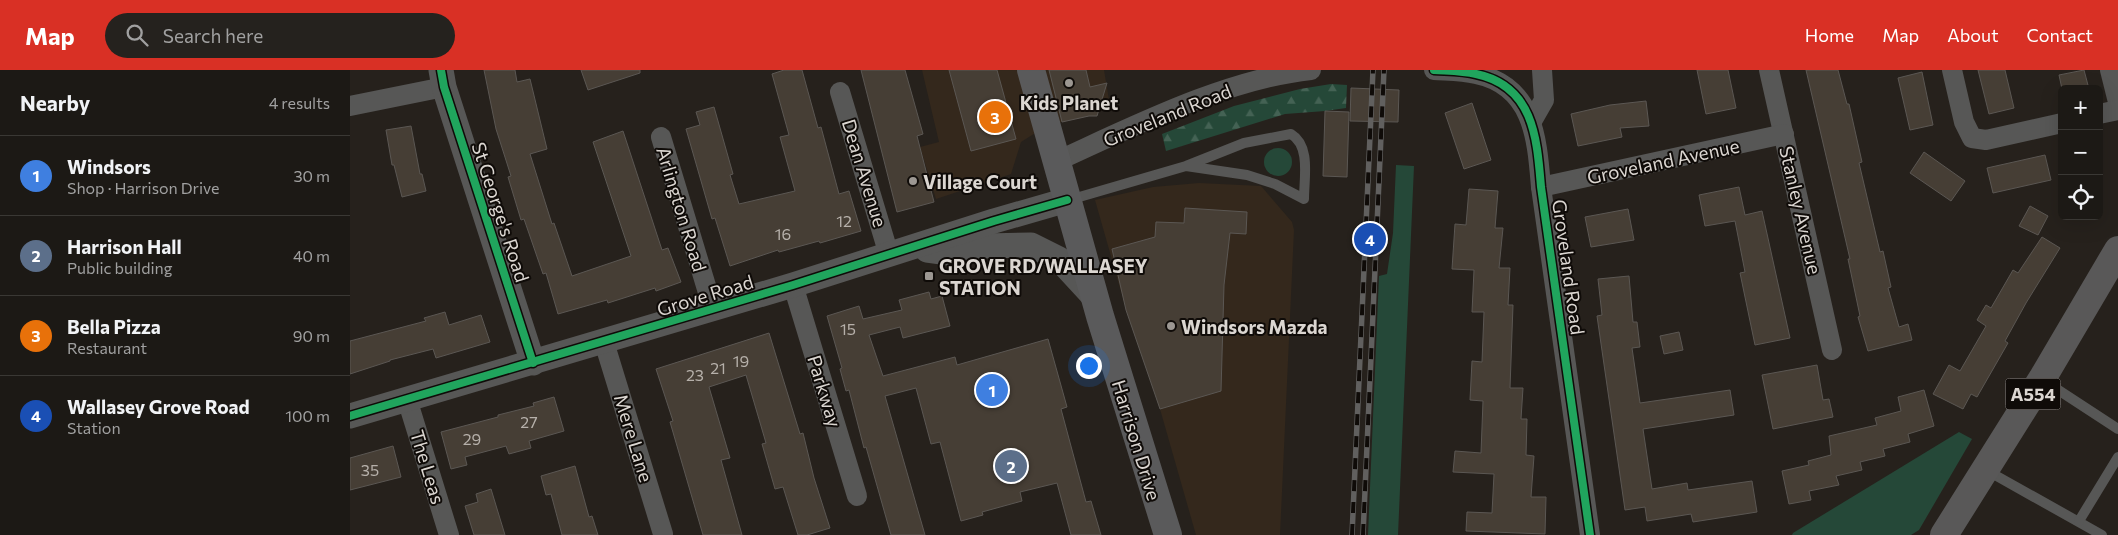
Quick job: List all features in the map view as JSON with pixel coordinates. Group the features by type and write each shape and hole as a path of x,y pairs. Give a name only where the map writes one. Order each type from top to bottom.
{"main road":[{"name":"Harrison Drive","path":"1031,70 1055,162 1095,298 1168,535"},
{"name":"A554","path":"1944,535 2042,379 2118,250"}],"street":[{"name":"Groveland Road","path":"1055,162 1152,119 1211,96 1257,80 1311,70"},
{"name":"Groveland Road","path":"1434,70 1478,74 1505,86 1521,101 1532,121 1538,152 1541,188 1590,535"},
{"path":"1532,121 1544,100 1542,70"},
{"name":"Stanley Avenue","path":"1769,70 1832,350"},
{"path":"1952,70 1964,122 1972,138 1986,140 2058,124"},
{"path":"2110,70 2118,102"},
{"path":"350,106 443,79"},
{"name":"St George's Road","path":"443,79 533,363"},
{"name":"Dean Avenue","path":"840,92 900,251"},
{"path":"2103,113 2118,110"},
{"name":"Groveland Avenue","path":"1541,188 1784,134"},
{"name":"Arlington Road","path":"661,137 712,309"},
{"name":"Grove Road","path":"350,416 604,342 1067,200"},
{"name":"Grove Road","path":"900,251 949,253 985,246 1031,246 1059,259 1095,298"},
{"name":"Parkway","path":"793,285 857,496"},
{"name":"Mere Lane","path":"604,342 663,534"},
{"name":"The Leas","path":"407,399 449,535"}],"lane":[{"path":"1067,200 1186,166 1244,143 1291,134 1304,147 1304,199 1275,184 1247,175 1186,166"},
{"path":"2042,379 2118,428"},
{"path":"2079,521 2118,457"},
{"path":"1985,469 2102,535"}],"shaded area":[{"path":"922,70 1104,70 1110,106 1089,116 1048,125 1021,142 1011,174 936,199 920,147 939,142"},
{"path":"1199,183 1261,186 1292,222 1294,230 1280,535 1196,535 1160,409 1126,309 1095,200 1153,187"}],"green space":[{"path":"1331,84 1347,85 1346,108 1285,114 1166,151 1162,134 1234,106 1300,89"},
{"path":"1278,148 1288,152 1292,162 1288,172 1278,176 1268,172 1264,162 1268,152"},
{"path":"1396,165 1414,166 1398,535 1368,535 1379,276 1387,274 1393,233"},
{"path":"1959,432 1972,439 1919,530 1911,535 1792,535 1793,533"}],"building":[{"path":"484,70 515,70 517,82 530,79 547,149 530,154 552,224 554,223 572,276 631,256 593,142 623,131 662,250 668,248 681,282 656,291 655,288 608,303 607,300 558,314 546,273 543,274 524,219 521,220 508,177 511,176 496,129"},
{"path":"581,70 640,70 640,73 588,90"},
{"path":"784,70 802,70 818,128 821,127 839,194 849,191 861,231 820,243 819,241 779,252 778,250 730,266 715,218 712,219 686,129 700,125 696,112 714,107 733,174 730,175 739,204 795,191 780,137 789,135 772,74"},
{"path":"861,70 905,70 923,134 917,136 934,202 897,212"},
{"path":"949,70 997,70 1016,139 971,151"},
{"path":"1049,70 1086,70 1090,87 1107,83 1097,116 1062,122"},
{"path":"1697,70 1728,70 1736,108 1706,114"},
{"path":"1806,70 1838,70 1847,104 1849,104 1862,162 1859,163 1880,252 1883,251 1891,287 1888,288 1899,327 1908,324 1912,340 1868,351 1858,317 1860,316 1848,259 1850,259"},
{"path":"1978,70 2005,70 2014,108 1989,114"},
{"path":"2084,70 2088,85 2061,85 2059,75"},
{"path":"1922,72 1933,125 1910,130 1898,78"},
{"path":"1351,88 1399,90 1398,122 1350,121"},
{"path":"1646,101 1649,126 1620,128 1622,137 1578,146 1571,114 1610,105"},
{"path":"1472,103 1491,160 1464,169 1445,113"},
{"path":"1325,111 1349,112 1347,177 1323,176"},
{"path":"411,126 420,174 422,174 426,191 402,197 394,165 392,165 386,130"},
{"path":"1924,152 1965,181 1951,201 1910,173"},
{"path":"2045,155 2051,180 1993,193 1987,168"},
{"path":"1739,187 1745,215 1762,211 1790,338 1755,345 1740,273 1745,272 1735,221 1705,226 1699,195"},
{"path":"1469,189 1498,191 1495,228 1503,228 1499,268 1510,268 1508,305 1513,305 1510,388 1523,388 1521,419 1527,419 1526,455 1534,456 1531,497 1546,497 1545,534 1466,531 1467,512 1492,513 1494,474 1453,472 1455,451 1481,453 1483,401 1470,400 1472,361 1482,362 1484,312 1472,312 1474,270 1452,269 1455,224 1466,225"},
{"path":"2030,206 2048,216 2038,235 2019,226"},
{"path":"1185,208 1247,212 1246,234 1230,233 1224,285 1221,391 1160,409 1126,310 1112,249 1155,237 1156,222 1184,223"},
{"path":"1628,209 1634,240 1591,247 1585,217"},
{"path":"2042,237 2060,248 2026,303 2005,341 2008,343 1977,397 1971,394 1963,409 1933,394 1949,365 1960,371 1986,326 1977,320 1986,305 1991,308 2013,270 2018,273"},
{"path":"1629,276 1633,322 1637,322 1640,347 1632,348 1640,403 1730,390 1734,415 1643,429 1652,489 1687,483 1688,490 1752,481 1757,512 1693,522 1691,514 1647,521 1645,507 1625,510 1597,316 1602,315 1598,279"},
{"path":"929,292 931,299 942,296 950,326 903,338 900,327 869,335 883,376 955,357 957,365 1048,339 1067,407 1061,409 1086,502 1091,501 1101,535 1071,535 1057,483 1020,492 1022,501 982,512 983,515 961,521 940,442 931,444 916,388 885,396 925,535 891,535 866,447 864,448 849,390 846,391 840,369 842,368 827,316 859,306 863,319 902,310 899,300"},
{"path":"445,312 449,325 481,315 490,342 436,358 433,349 390,360 350,374 350,341 426,321 424,318"},
{"path":"1679,332 1683,350 1664,354 1660,336"},
{"path":"769,333 800,434 803,433 814,478 830,528 807,535 798,535 783,487 775,489 762,444 766,443 746,375 709,387 730,458 721,460 742,535 703,535 670,422 673,421 656,369"},
{"path":"1817,365 1823,400 1829,399 1833,417 1773,429 1762,375"},
{"path":"1924,390 1934,426 1908,434 1910,442 1883,449 1885,456 1860,462 1862,470 1836,476 1839,485 1809,491 1811,500 1789,504 1782,471 1809,465 1808,461 1831,455 1829,436 1877,425 1875,418 1901,411 1898,397"},
{"path":"554,397 564,431 529,441 531,448 509,454 506,446 465,457 467,465 451,469 441,432 534,406 533,403"},
{"path":"393,446 401,477 350,490 350,458"},
{"path":"575,466 589,517 592,516 598,535 562,535 551,494 546,495 541,476"},
{"path":"491,489 505,535 474,535 465,506 478,502 476,494"}],"railway":[{"path":"1352,535 1373,70"},
{"path":"1363,535 1384,70"}],"cycle path":[{"path":"441,70 444,87 533,363"},
{"path":"1434,70 1471,73 1495,80 1510,90 1521,102 1529,117 1537,151 1590,535"},
{"path":"350,416 793,285 994,221 1067,200"}],"place":[{"name":"Kids Planet","path":"1069,83"},
{"name":"Bella Pizza","path":"995,117"},
{"name":"Village Court","path":"913,181"},
{"name":"Wallasey Grove Road","path":"1370,239"},
{"name":"GROVE RD/WALLASEY STATION","path":"929,276"},
{"name":"Windsors Mazda","path":"1171,326"},
{"name":"Windsors","path":"992,390"},
{"name":"Harrison Hall","path":"1011,466"}]}
